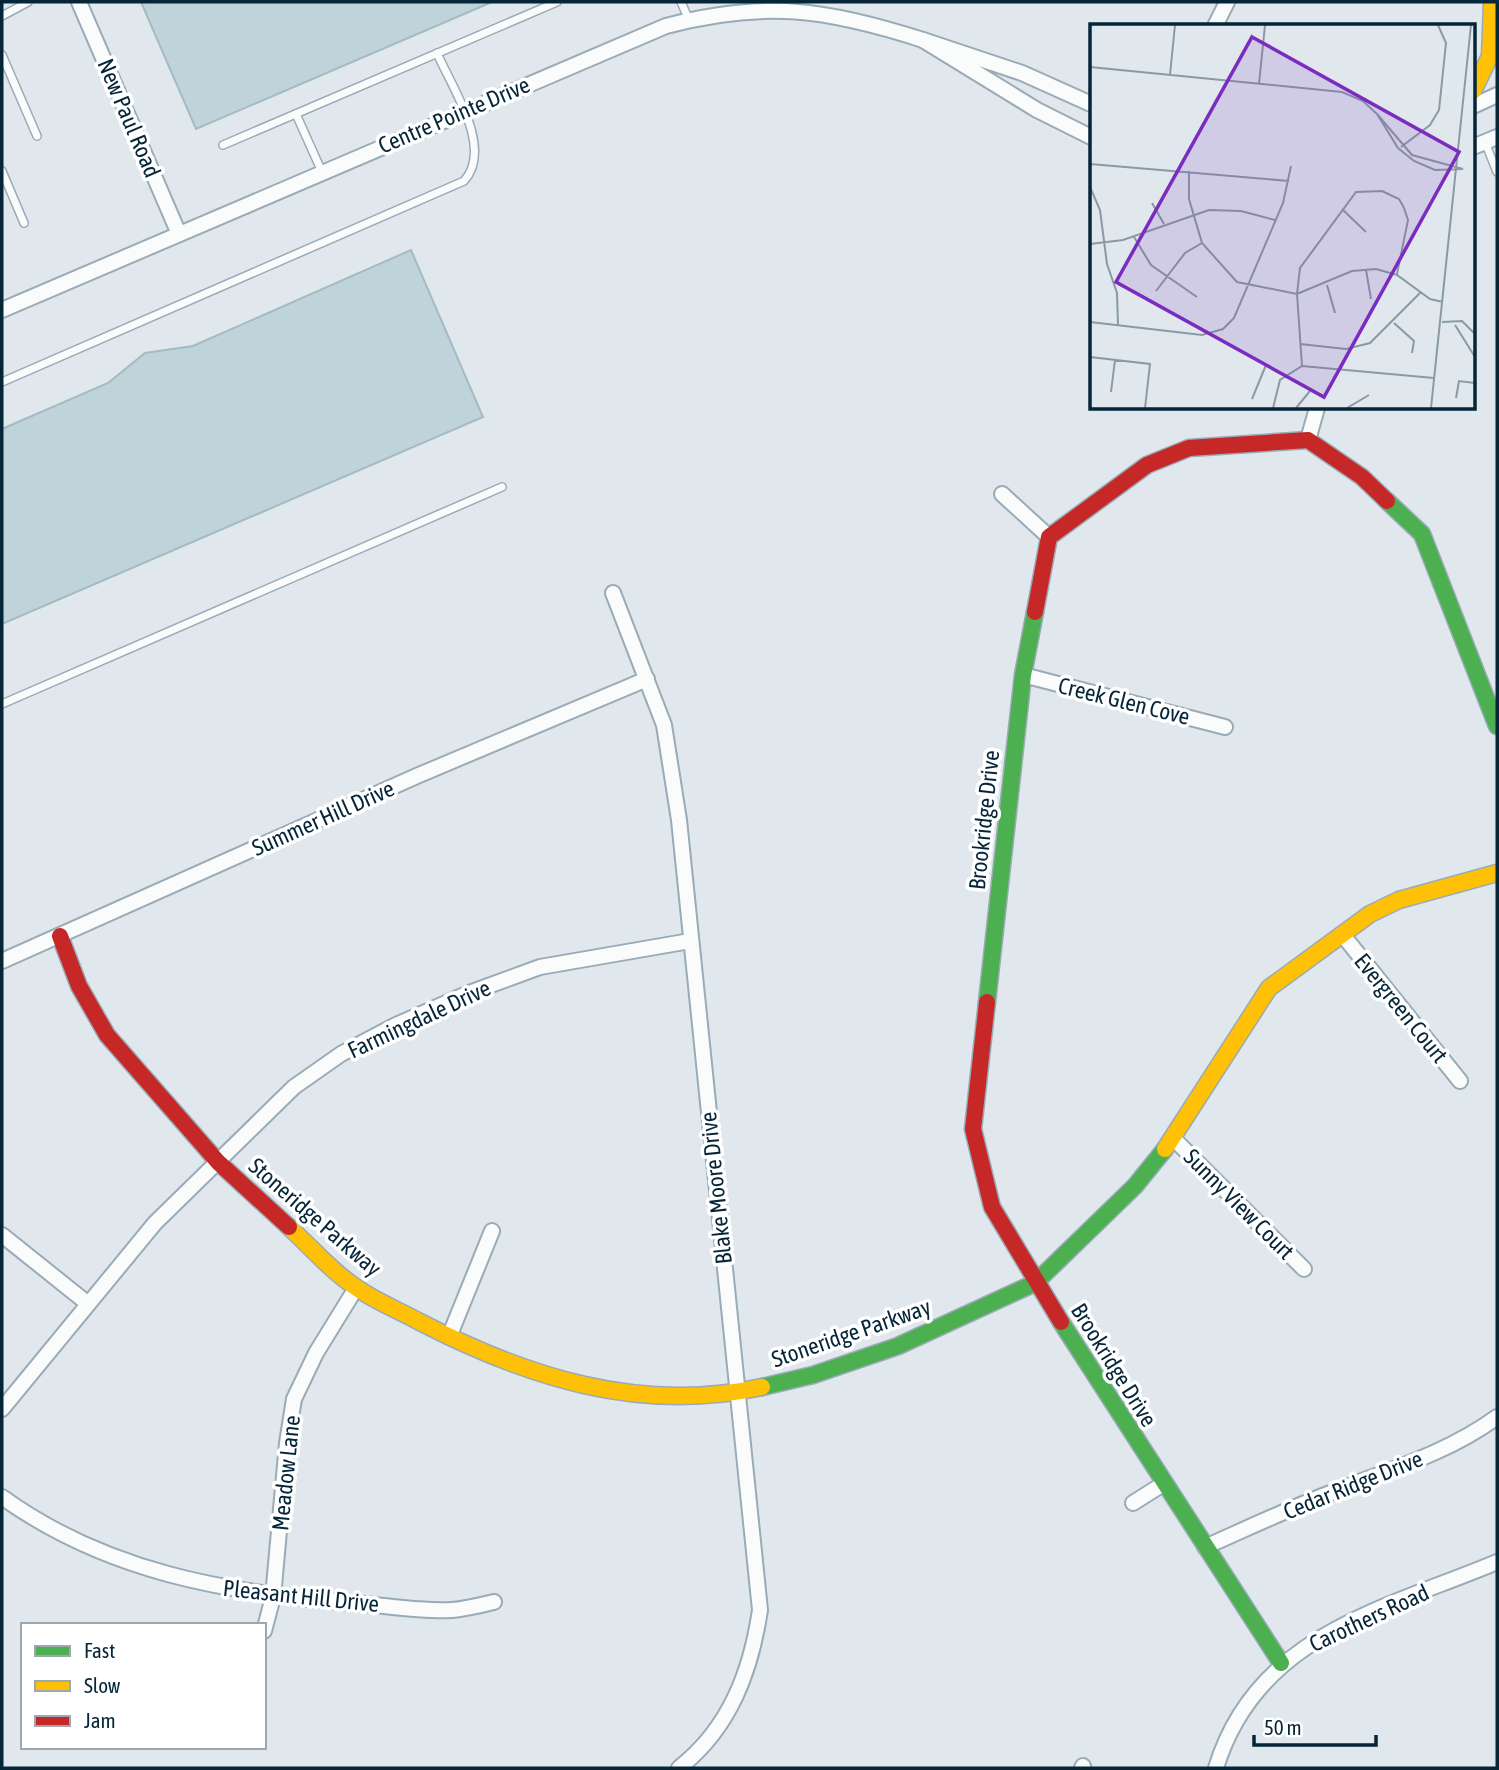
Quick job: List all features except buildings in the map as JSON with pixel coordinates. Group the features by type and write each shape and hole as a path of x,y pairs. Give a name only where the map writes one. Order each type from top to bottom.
{"street":[{"name":"New Paul Road","path":"79,2 179,234"},
{"path":"1216,24 1227,2"},
{"path":"1474,89 1490,56 1492,2"},
{"name":"Centre Pointe Drive","path":"2,310 643,34 689,20 740,10 807,11 873,23 1022,73 1090,104"},
{"name":"Centre Pointe Drive","path":"923,40 1037,110 1090,136"},
{"path":"1474,106 1497,95"},
{"path":"1308,440 1316,410"},
{"path":"1002,494 1049,537 1147,465 1189,448 1308,440 1363,477 1422,534 1497,726"},
{"name":"Brookridge Drive","path":"1049,537 1023,675 973,1129 992,1207 1035,1283 1281,1663"},
{"name":"Blake Moore Drive","path":"612,593 647,679 666,739 679,820 760,1609 753,1656 736,1700 711,1736 679,1768"},
{"name":"Creek Glen Cove","path":"1023,675 1225,727"},
{"name":"Summer Hill Drive","path":"2,961 419,775 647,679"},
{"name":"Stoneridge Parkway","path":"60,936 79,986 107,1035 218,1162 356,1288 449,1337 562,1382 619,1393 665,1398 738,1392 813,1375 898,1346 977,1312 1035,1283 1135,1186 1174,1139 1269,988 1370,914 1399,900 1497,873"},
{"name":"Evergreen Court","path":"1342,934 1461,1081"},
{"name":"Farmingdale Drive","path":"2,1409 155,1223 294,1087 341,1054 396,1025 469,993 540,967 690,941"},
{"name":"Sunny View Court","path":"1174,1139 1304,1269"},
{"path":"449,1337 492,1231"},
{"path":"2,1235 87,1303"},
{"name":"Meadow Lane","path":"266,1623 273,1597 286,1443 294,1399 316,1353 356,1288"},
{"name":"Cedar Ridge Drive","path":"1205,1547 1330,1493 1436,1453 1473,1435 1497,1417"},
{"path":"1133,1503 1163,1484"},
{"name":"Pleasant Hill Drive","path":"2,1497 80,1545 141,1568 273,1597 452,1610 494,1602"},
{"name":"Carothers Road","path":"1216,1768 1248,1705 1281,1663 1312,1641 1342,1625 1497,1562"}],"lane":[{"path":"2,16 28,2"},
{"path":"223,145 557,2"},
{"path":"681,2 689,20"},
{"path":"2,382 457,186 470,174 477,156 475,139 437,53"},
{"path":"2,55 37,136"},
{"path":"296,114 322,172"},
{"path":"1485,142 1497,172"},
{"path":"2,171 24,223"},
{"path":"2,704 502,487"}],"traffic: fast":[{"path":"1387,501 1422,534 1497,726"},
{"path":"987,1002 1023,675 1035,612"},
{"path":"762,1387 813,1375 898,1346 1035,1283 1135,1186 1165,1149"},
{"path":"1061,1322 1281,1663"}],"traffic: slow":[{"path":"1474,89 1490,56 1492,2"},
{"path":"1165,1149 1269,988 1370,914 1399,900 1497,873"},
{"path":"289,1227 339,1275 371,1297 459,1341 542,1374 628,1393 672,1396 717,1394 762,1387"}],"traffic: jam":[{"path":"1035,612 1049,537 1147,465 1189,448 1308,440 1362,477 1387,501"},
{"path":"60,936 79,986 107,1035 218,1162 289,1227"},
{"path":"987,1002 973,1129 992,1207 1061,1322"}]}
